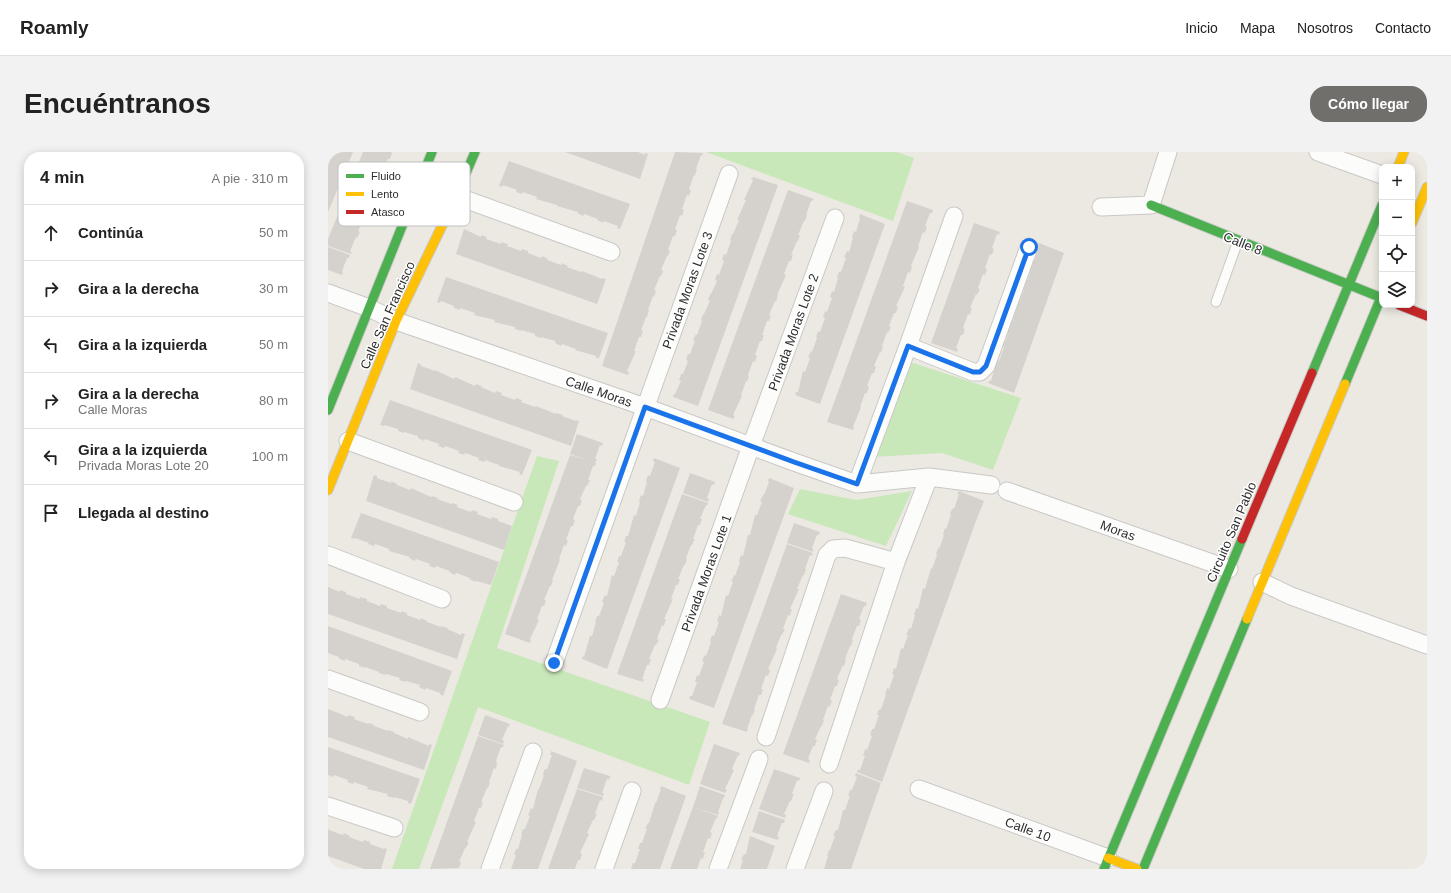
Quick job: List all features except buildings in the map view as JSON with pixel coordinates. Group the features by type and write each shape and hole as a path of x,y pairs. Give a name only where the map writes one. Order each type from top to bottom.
{"main road":[{"name":"Calle San Francisco","path":"428,162 432,152"},
{"name":"Calle San Francisco","path":"470,165 476,152"},
{"path":"1399,164 1404,152"},
{"path":"1415,216 1427,187"},
{"name":"Calle 8","path":"1151,205 1348,285 1379,296"},
{"name":"Circuito San Pablo","path":"1106,863 1379,212"},
{"name":"Calle San Francisco","path":"328,410 402,226"},
{"name":"Calle San Francisco","path":"328,490 396,321 442,226"},
{"path":"1143,869 1379,304"},
{"path":"1407,308 1427,316"},
{"name":"Calle 10","path":"1106,863 1137,869"}],"street":[{"path":"1151,205 1168,152"},
{"path":"1318,152 1379,174"},
{"name":"Privada Moras Lote 3","path":"554,663 728,174"},
{"path":"470,201 611,252"},
{"name":"Calle 8","path":"1101,207 1151,205"},
{"path":"857,484 954,216"},
{"name":"Privada Moras Lote 2","path":"751,446 835,218"},
{"path":"908,346 973,372 980,372 986,366 1029,247"},
{"name":"Calle Moras","path":"328,293 369,308 396,321 645,407 857,484 929,477 999,488"},
{"path":"348,441 514,502"},
{"name":"Privada Moras Lote 1","path":"660,700 751,446"},
{"path":"829,764 896,562 929,477"},
{"name":"Moras","path":"999,488 1229,569"},
{"path":"766,737 827,556 833,549 845,548 896,562"},
{"path":"328,555 442,599"},
{"path":"1262,582 1292,596 1427,645"},
{"path":"328,679 420,712"},
{"path":"490,869 533,752"},
{"path":"718,869 759,760"},
{"name":"Calle 10","path":"919,789 1106,863"},
{"path":"604,869 632,791"},
{"path":"795,869 824,791"},
{"path":"328,806 394,828"}],"lane":[{"path":"1216,302 1238,241"}],"green space":[{"path":"706,152 897,152 914,158 893,221"},
{"path":"910,362 1021,398 993,470 942,453 873,457"},
{"path":"537,456 559,461 497,648 710,722 689,785 478,707 419,869 392,869"},
{"path":"800,489 856,500 912,491 886,546 788,514"}],"traffic: fast":[{"path":"428,162 432,152"},
{"path":"470,164 475,152"},
{"path":"1151,205 1379,297"},
{"path":"1312,373 1379,212"},
{"path":"328,410 402,226"},
{"path":"1345,384 1379,302"},
{"path":"1104,869 1242,539"},
{"path":"1143,869 1247,619"}],"traffic: slow":[{"path":"1399,164 1404,152"},
{"path":"1415,216 1427,187"},
{"path":"328,490 396,321 442,226"},
{"path":"1247,619 1345,384"},
{"path":"1108,858 1137,869"}],"traffic: jam":[{"path":"1407,308 1427,316"},
{"path":"1242,539 1312,373"}],"route":[{"path":"554,663 645,407 857,484 908,346 973,372 980,372 986,366 1029,247"}]}
